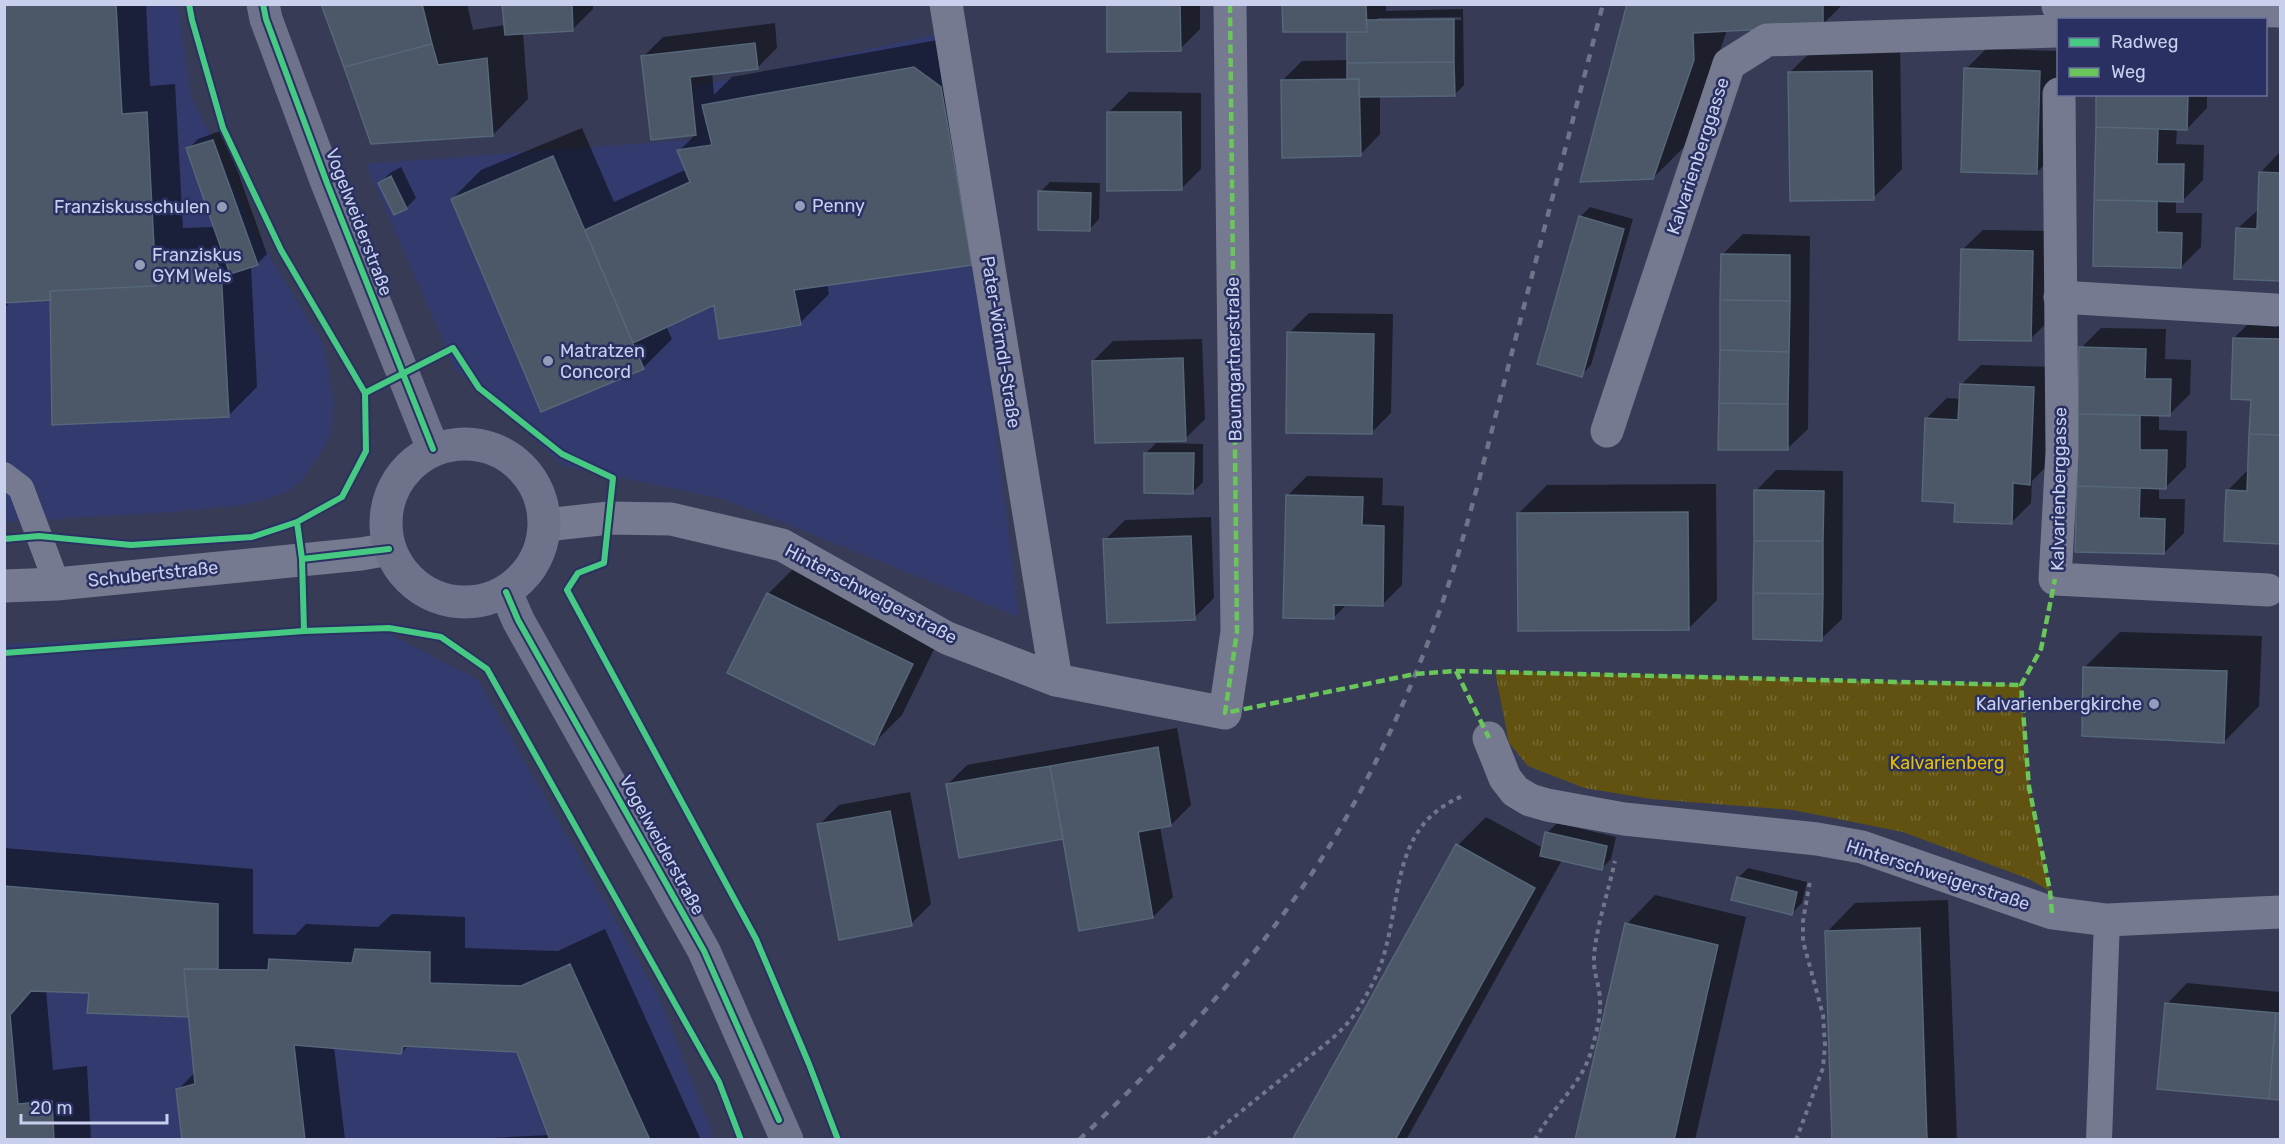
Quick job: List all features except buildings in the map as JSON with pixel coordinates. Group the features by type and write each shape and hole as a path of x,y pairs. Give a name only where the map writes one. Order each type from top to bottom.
{"main road":[{"name":"Vogelweiderstraße","path":"263,4 266,19 327,183 433,449"},
{"path":"455,443 481,444 503,452 527,473 539,492 546,525 540,551 528,573 507,592 481,602 454,602 417,587 400,570 389,549 385,519 389,497 405,470 433,449 455,443"},
{"name":"Vogelweiderstraße","path":"507,592 518,620 704,951 787,1140"}],"street":[{"name":"Pater-Wörndl-Straße","path":"946,4 1056,680"},
{"name":"Baumgartnerstraße","path":"1225,713 1237,632 1230,4"},
{"name":"Kalvarienberggasse","path":"1607,431 1729,64 1767,40 2058,15 2280,11"},
{"name":"Kalvarienberggasse","path":"2059,96 2062,452 2055,579 2268,590"},
{"path":"2060,297 2276,310"},
{"name":"Hinterschweigerstraße","path":"546,525 609,518 671,519 782,545 947,638 1056,680 1225,713"},
{"name":"Schubertstraße","path":"4,586 57,584 389,549"},
{"name":"Hinterschweigerstraße","path":"1489,738 1505,778 1515,790 1530,800 1624,819 1817,839 1862,847 2052,913 2107,920 2280,912"}],"lane":[{"path":"4,475 21,488 57,584"},
{"path":"2099,1140 2107,920"}],"path":[{"path":"1207,1140 1340,1033 1358,1010 1378,973 1386,947 1404,858 1419,831 1430,815 1448,802 1505,778"},
{"path":"1535,1140 1542,1126 1578,1078 1589,1056 1599,1016 1600,999 1594,964 1597,942 1624,819"},
{"path":"1796,1140 1823,1068 1825,1045 1823,1015 1803,941 1803,921 1817,839"}],"shaded area":[{"name":"Franziskus GYM Wels","path":"5,5 178,5 191,97 254,231 323,343 334,400 331,432 324,448 309,470 300,482 288,491 268,499 242,505 173,512 5,522"},
{"path":"934,35 978,281 1019,617 724,499 564,466 455,369 366,164 699,139 694,87"},
{"path":"379,629 478,679 658,995 715,1139 5,1139 4,644"}],"green space":[{"name":"Kalvarienberg","path":"1495,671 2021,685 2029,787 2050,891 2029,879 1903,832 1793,810 1651,799 1584,788 1528,766 1509,743"}],"railway":[{"path":"1079,1140 1184,1034 1249,959 1279,920 1335,837 1369,776 1399,712 1439,613 1466,526 1603,4"}],"marked path":[{"path":"1230,4 1237,632 1225,713 1415,674 1456,671 1489,738"},
{"path":"2052,913 2050,891 2029,787 2021,685 2041,649 2055,579"},
{"path":"1456,671 2021,685"}],"cycle path":[{"path":"4,539 39,536 131,545 252,537 297,522 342,497 366,451 365,393 281,250 223,128 189,4"},
{"path":"263,4 266,19 327,183 433,449"},
{"path":"365,393 453,348 479,388 562,454 613,478 604,563 578,573 567,590 756,939 809,1064 838,1140"},
{"path":"297,522 302,559 304,631"},
{"path":"302,559 389,549"},
{"path":"506,592 518,620 704,951 779,1120"},
{"path":"4,653 304,631 389,628 441,637 487,669 719,1082 741,1140"}],"place":[{"name":"Penny","path":"800,206"},
{"name":"Franziskusschulen","path":"222,207"},
{"name":"Franziskus GYM Wels","path":"140,265"},
{"name":"Matratzen Concord","path":"548,361"},
{"name":"Kalvarienbergkirche","path":"2154,704"}]}
